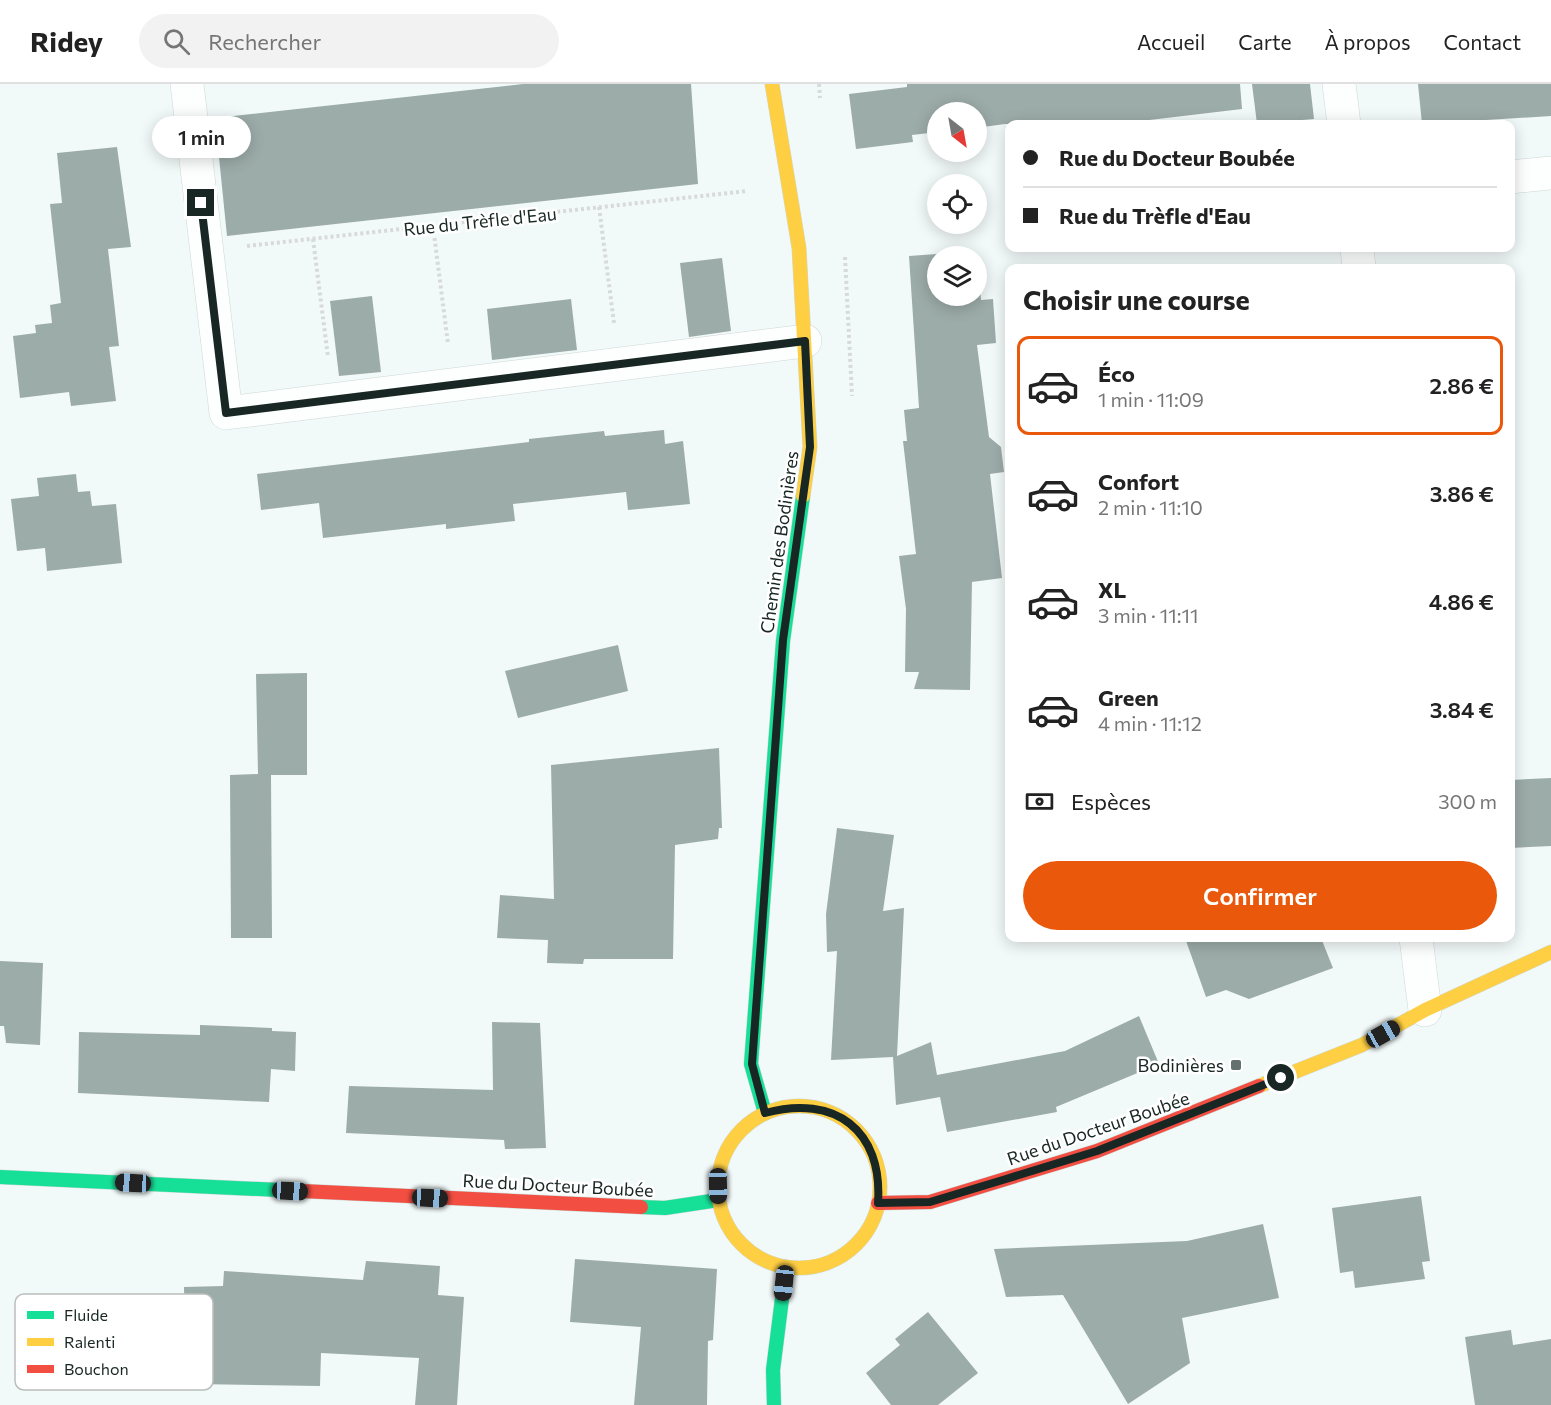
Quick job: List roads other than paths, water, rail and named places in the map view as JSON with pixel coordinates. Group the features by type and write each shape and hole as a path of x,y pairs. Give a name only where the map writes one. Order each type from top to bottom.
{"street":[{"path":"187,84 226,413 805,341"},
{"name":"Chemin des Bodinières","path":"765,1113 752,1064 783,640 810,447 799,248 772,84"},
{"path":"1339,84 1344,120"},
{"path":"1515,177 1551,173"},
{"path":"1416,942 1425,1010"},
{"name":"Rue du Docteur Boubée","path":"878,1203 930,1202 1097,1151 1362,1045 1425,1010 1551,952"},
{"path":"790,1106 816,1107 839,1116 859,1132 873,1153 880,1178 878,1203 870,1226 855,1246 834,1260 810,1267 786,1267 754,1255 730,1231 718,1200 718,1173 727,1148 744,1128 765,1113 790,1106"},
{"name":"Rue du Docteur Boubée","path":"0,1177 665,1208 718,1200"},
{"path":"774,1405 773,1370 786,1267"}],"place":[{"name":"Bodinières","path":"1236,1065"}]}
